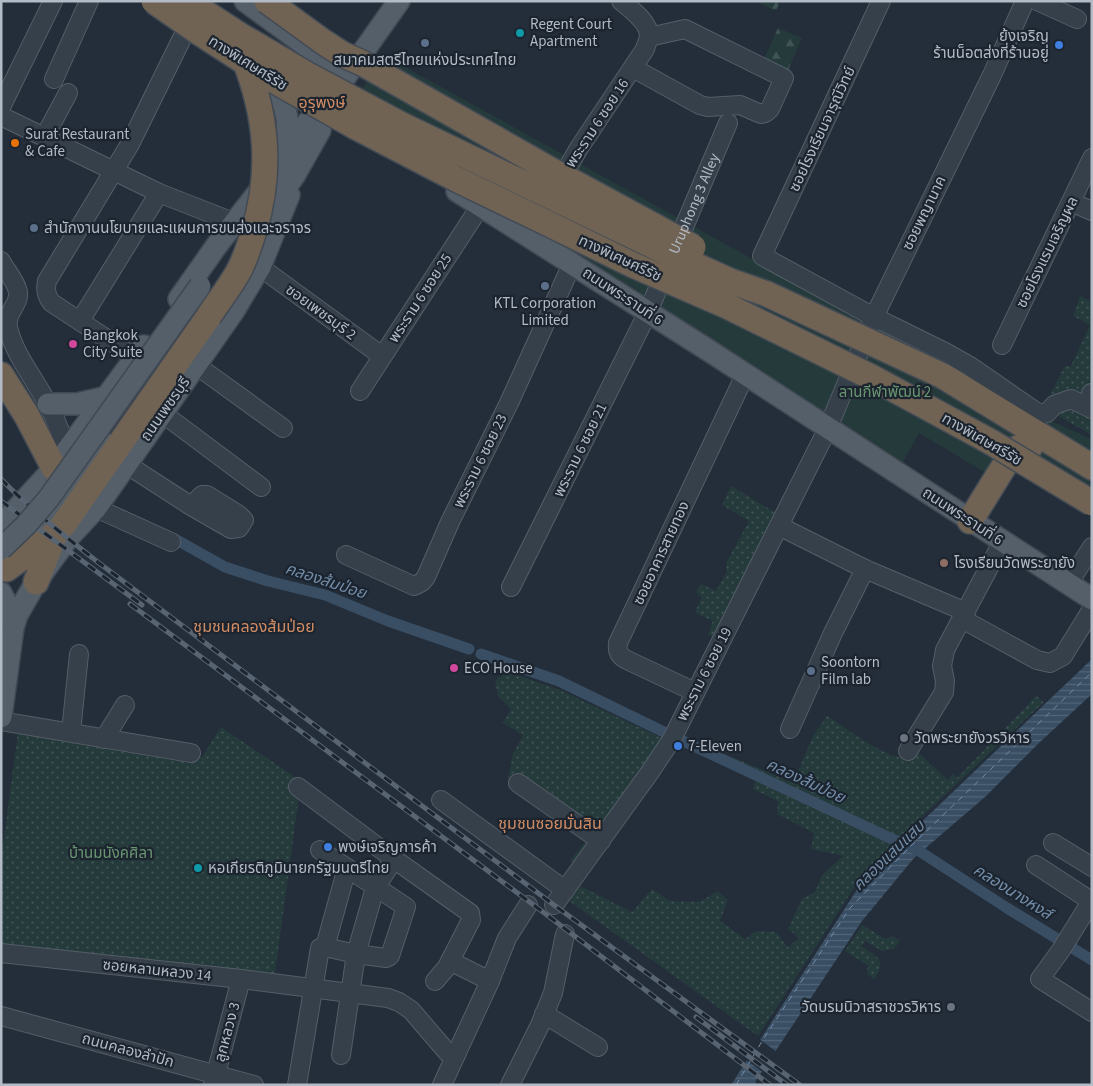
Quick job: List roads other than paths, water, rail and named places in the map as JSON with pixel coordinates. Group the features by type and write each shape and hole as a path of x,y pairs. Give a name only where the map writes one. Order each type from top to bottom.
{"highway":[{"name":"ทางพิเศษศรีรัช","path":"154,1 197,32 268,77 358,128 633,265 728,306 873,378 991,442 1092,503"},
{"name":"ทางพิเศษศรีรัช","path":"188,1 241,36 308,75 402,125 666,252 730,281 767,294 943,376 1092,467"},
{"path":"3,560 46,534 82,498 238,273 248,249 263,194 266,166 265,140 254,84 243,55 231,33 208,1"},
{"path":"286,1 345,48 354,67"},
{"path":"270,11 342,54 354,67 737,270 767,294"},
{"path":"1,375 27,416 60,458"},
{"path":"970,521 1014,450 1020,447 1030,447 1092,485"},
{"path":"36,582 46,534"}],"main road":[{"name":"ถนนพระรามที่ 6","path":"149,1 277,87 322,110 481,205 1092,599"},
{"path":"245,1 270,11 327,61 354,67"},
{"name":"ถนนเพชรบุรี","path":"7,520 60,458 107,397 217,245 289,153 308,122 322,110 354,67 398,1"},
{"path":"217,245 282,149 287,126 287,110 277,87"},
{"name":"ถนนเพชรบุรี","path":"46,534 76,484 294,176 320,130 322,110"},
{"path":"3,560 26,525 49,498 200,286 289,153"},
{"name":"ถนนเพชรบุรี","path":"9,634 36,582 68,538 96,508 233,312 260,267 289,197 294,176"},
{"path":"48,404 77,404 107,397"},
{"path":"60,458 76,484"},
{"path":"3,560 7,520"},
{"path":"1,593 8,607 9,634 1,719"}],"street":[{"path":"1,106 53,1"},
{"path":"54,78 89,1"},
{"path":"270,11 286,1"},
{"name":"ซอยโรงเรียนจารุณีวิทย์","path":"874,317 762,256 880,1"},
{"path":"1024,3 1077,19"},
{"name":"ซอยพญานาค","path":"828,428 874,317 992,75 1024,3"},
{"path":"631,4 648,31 649,38 685,29 784,78 770,108 766,113 761,114 740,105 708,108 633,68"},
{"path":"136,358 52,303 46,292 47,281 130,144 187,28"},
{"name":"พระราม 6 ซอย 16","path":"534,239 556,188 579,148 645,49 649,38"},
{"path":"45,136 68,94"},
{"path":"1,116 158,193 233,222"},
{"name":"Uruphong 3 Alley","path":"648,312 728,123"},
{"name":"ซอยโรงแรมเจริญผล","path":"1002,345 1092,158"},
{"path":"80,321 158,193"},
{"path":"1071,202 1092,211"},
{"name":"พระราม 6 ซอย 25","path":"360,391 481,205"},
{"path":"1,261 18,290 18,298 9,312 7,320 8,330 14,346 48,404 60,458"},
{"name":"พระราม 6 ซอย 23","path":"346,555 414,586 422,582 426,577 450,522 509,403 572,264"},
{"name":"ซอยเพชรบุรี 2","path":"260,267 382,356"},
{"name":"พระราม 6 ซอย 21","path":"511,587 648,312"},
{"path":"874,317 959,360 1035,411 1043,414 1046,413 1054,405 1071,399 1092,409"},
{"path":"196,364 283,428"},
{"name":"ซอยอาคารสายทอง","path":"695,692 626,660 621,657 617,649 618,643 745,375"},
{"path":"162,413 260,487"},
{"name":"พระราม 6 ซอย 19","path":"554,905 672,739 828,428"},
{"path":"126,464 191,506"},
{"path":"96,508 171,542"},
{"path":"779,526 964,616 1037,660 1050,663 1063,656 1092,609"},
{"path":"908,751 944,692 945,681 942,666 944,656 1002,541"},
{"path":"1068,584 1092,547"},
{"path":"790,729 833,633 865,569"},
{"path":"71,732 79,654"},
{"path":"104,739 125,705"},
{"path":"1,719 104,739 191,753"},
{"path":"518,783 600,841"},
{"path":"298,787 470,913 471,920 450,961 435,981"},
{"path":"441,800 565,890"},
{"path":"1053,843 1092,867"},
{"path":"297,1085 320,948 325,947 386,958 390,956 406,907 320,850"},
{"path":"341,1055 356,954 375,888 394,859"},
{"path":"1036,865 1091,901 1065,944 1040,979 1092,1012"},
{"path":"325,947 347,868"},
{"path":"442,1085 508,938 528,905"},
{"path":"510,1085 553,993 565,934"},
{"name":"ซอยหลานหลวง 14","path":"1,953 241,979 388,998 399,1002 411,1010 447,1052 454,1056"},
{"path":"450,961 490,981"},
{"name":"ลูกหลวง 3","path":"214,1080 241,979"},
{"path":"544,1014 598,1048"},
{"name":"ถนนคลองลำปัก","path":"1,1016 214,1080 254,1085"}],"water":[{"name":"คลองแสนแสบ","path":"1092,659 1092,694 985,797 914,858 862,921 755,1082 758,1085 731,1085 867,874"}],"waterway":[{"name":"คลองส้มป่อย","path":"175,539 225,567 268,581 325,595 388,621 469,649"},
{"name":"คลองส้มป่อย","path":"481,654 559,681 664,732"},
{"name":"คลองส้มป่อย","path":"681,740 916,849 1092,960"}],"railway":[{"path":"1,479 36,512 99,563 554,905 800,1085"},
{"path":"1,501 142,605"},
{"path":"130,604 547,915 770,1085"},
{"path":"696,1017 787,1085"}],"place":[{"name":"Regent Court Apartment","path":"520,33"},
{"name":"สมาคมสตรีไทยแห่งประเทศไทย","path":"425,43"},
{"name":"ย้งเจริญ ร้านน็อตส่งที่ร้านอยู่","path":"1059,45"},
{"name":"Surat Restaurant & Cafe","path":"15,143"},
{"name":"สำนักงานนโยบายและแผนการขนส่งและจราจร","path":"34,228"},
{"name":"KTL Corporation Limited","path":"545,286"},
{"name":"Bangkok City Suite","path":"73,344"},
{"name":"โรงเรียนวัดพระยายัง","path":"944,563"},
{"name":"ECO House","path":"454,668"},
{"name":"Soontorn Film lab","path":"811,671"},
{"name":"วัดพระยายังวรวิหาร","path":"904,738"},
{"name":"7-Eleven","path":"678,746"},
{"name":"พงษ์เจริญการค้า","path":"328,847"},
{"name":"หอเกียรติภูมินายกรัฐมนตรีไทย","path":"198,868"},
{"name":"วัดบรมนิวาสราชวรวิหาร","path":"951,1007"}],"district":[{"name":"อุรุพงษ์","path":"322,102"},
{"name":"ชุมชนคลองส้มป่อย","path":"254,626"},
{"name":"ชุมชนซอยมั่นสิน","path":"550,823"}],"park label":[{"name":"ลานกีฬาพัฒน์ 2","path":"885,392"},
{"name":"บ้านมนังคศิลา","path":"111,853"}],"water label":[{"name":"คลองนางหงส์","path":"1013,891"}]}
